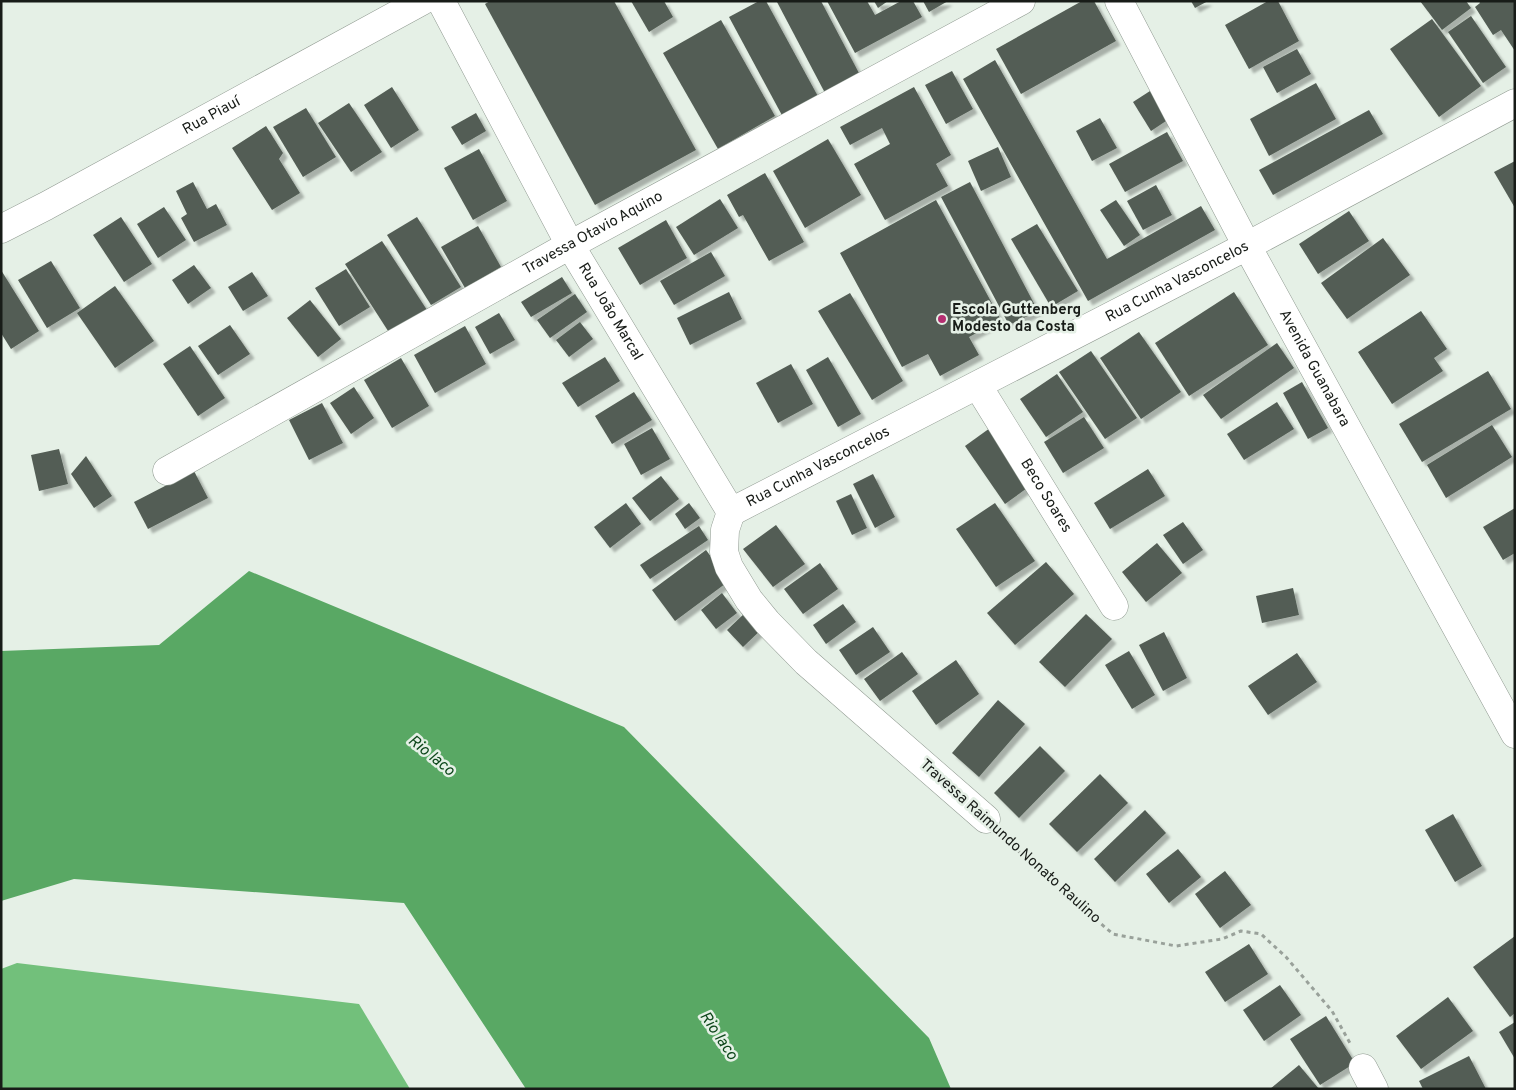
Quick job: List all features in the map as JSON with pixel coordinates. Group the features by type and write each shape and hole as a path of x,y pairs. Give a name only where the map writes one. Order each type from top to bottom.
{"street":[{"name":"Rua Piauí","path":"1,229 422,1"},
{"name":"Rua João Marcal","path":"441,1 570,245 731,512"},
{"name":"Travessa Otavio Aquino","path":"167,471 570,245 1021,1"},
{"name":"Avenida Guanabara","path":"1119,1 1247,246 1515,734"},
{"name":"Rua Cunha Vasconcelos","path":"731,512 1247,246 1515,103"},
{"name":"Beco Soares","path":"978,386 1114,606"},
{"name":"Travessa Raimundo Nonato Raulino","path":"731,512 725,530 724,552 729,567 749,600 767,622 806,662 986,819"}],"path":[{"name":"Travessa Raimundo Nonato Raulino","path":"986,819 1039,871 1113,934 1176,946 1222,939 1241,930 1261,934 1286,957 1332,1011 1368,1078"}],"shaded area":[{"path":"17,963 359,1004 410,1089 1,1089 1,969"}],"water":[{"name":"Rio Iaco","path":"249,571 624,727 929,1038 951,1089 526,1089 404,903 74,879 1,901 1,651 159,645"}],"building":[{"path":"490,1 614,1 696,150 595,205 485,4"},
{"path":"631,1 664,1 673,17 649,32"},
{"path":"759,1 766,1 820,100 784,119 729,17"},
{"path":"821,1 860,75 825,93 777,2"},
{"path":"827,1 867,1 875,15 901,1 913,1 922,17 855,53"},
{"path":"874,1 888,1 878,8"},
{"path":"923,1 948,1 929,12"},
{"path":"1082,1 1094,1 1116,41 1021,94 996,49"},
{"path":"1191,1 1208,1 1195,8"},
{"path":"1268,1 1278,1 1299,41 1249,69 1225,25"},
{"path":"1420,1 1466,1 1471,8 1442,30"},
{"path":"1479,1 1515,1 1515,51 1501,30 1493,35 1475,7 1480,3"},
{"path":"1471,16 1506,67 1483,83 1448,32"},
{"path":"1432,19 1481,86 1439,117 1390,49"},
{"path":"721,20 775,116 718,149 663,53"},
{"path":"1297,49 1311,74 1277,93 1263,67"},
{"path":"995,60 1107,259 1201,206 1215,230 1088,301 963,79"},
{"path":"952,71 973,109 946,124 925,85"},
{"path":"1316,83 1336,119 1269,156 1250,119"},
{"path":"392,87 419,130 391,148 364,105"},
{"path":"914,87 951,155 936,164 948,186 885,220 854,164 890,144 882,128 850,145 840,127"},
{"path":"1150,91 1169,119 1151,131 1133,102"},
{"path":"349,103 382,152 351,172 318,123"},
{"path":"306,108 336,157 303,177 273,127"},
{"path":"1369,110 1383,134 1273,195 1259,170"},
{"path":"476,113 486,131 462,145 451,127"},
{"path":"1100,118 1117,148 1092,161 1076,131"},
{"path":"266,126 283,153 279,159 300,193 272,210 232,148"},
{"path":"1167,132 1183,161 1125,192 1109,164"},
{"path":"828,139 861,195 805,228 773,171"},
{"path":"998,147 1011,177 981,191 968,161"},
{"path":"479,149 507,201 473,220 444,168"},
{"path":"1515,161 1515,208 1494,172"},
{"path":"765,173 804,242 769,261 743,215 739,217 727,195"},
{"path":"193,182 207,209 216,204 227,225 194,242 181,218 187,214 176,191"},
{"path":"970,182 1038,311 1009,325 941,197"},
{"path":"1156,185 1172,215 1143,230 1127,201"},
{"path":"720,199 738,228 694,255 676,227"},
{"path":"936,200 1001,320 969,337 979,355 940,376 928,354 902,367 840,253"},
{"path":"1116,200 1140,235 1124,246 1100,210"},
{"path":"164,207 186,240 158,258 137,224"},
{"path":"1349,211 1369,241 1318,274 1299,244"},
{"path":"121,217 152,264 124,282 93,235"},
{"path":"417,217 461,287 431,305 387,235"},
{"path":"666,220 687,258 640,285 618,248"},
{"path":"1037,224 1078,291 1051,307 1011,239"},
{"path":"478,226 501,267 465,288 441,247"},
{"path":"1383,238 1410,275 1347,319 1321,283"},
{"path":"382,241 427,310 390,334 345,264"},
{"path":"711,252 725,276 674,305 660,281"},
{"path":"51,261 80,308 47,328 18,280"},
{"path":"194,265 211,288 188,304 172,280"},
{"path":"346,269 370,307 339,326 315,288"},
{"path":"1,270 39,331 11,349 1,333"},
{"path":"252,272 268,296 243,311 228,287"},
{"path":"562,277 572,293 531,317 521,302"},
{"path":"115,286 154,341 115,368 77,313"},
{"path":"729,292 742,319 690,345 677,318"},
{"path":"1234,292 1268,345 1189,396 1155,343"},
{"path":"850,293 903,381 872,400 818,311"},
{"path":"575,294 587,312 550,338 537,320"},
{"path":"310,300 341,339 318,357 287,318"},
{"path":"1421,311 1447,349 1434,358 1443,371 1392,404 1358,352"},
{"path":"499,313 515,340 490,354 475,327"},
{"path":"580,322 593,339 569,357 556,340"},
{"path":"230,325 250,354 218,375 198,346"},
{"path":"465,326 486,364 435,393 414,355"},
{"path":"1139,332 1181,392 1141,419 1100,358"},
{"path":"1277,343 1294,368 1221,419 1203,395"},
{"path":"190,346 225,398 198,416 163,364"},
{"path":"1091,351 1137,418 1105,439 1059,372"},
{"path":"605,357 620,381 578,407 562,383"},
{"path":"828,357 861,414 838,427 806,370"},
{"path":"401,358 429,406 392,428 364,380"},
{"path":"791,364 813,404 778,423 756,383"},
{"path":"1488,371 1511,409 1422,462 1399,424"},
{"path":"1057,374 1083,412 1046,437 1020,399"},
{"path":"1302,382 1328,428 1308,439 1283,393"},
{"path":"354,387 374,418 351,434 330,403"},
{"path":"634,392 652,420 612,444 595,416"},
{"path":"1277,402 1294,429 1244,460 1227,434"},
{"path":"322,403 343,443 309,460 289,420"},
{"path":"1084,417 1104,448 1063,473 1044,442"},
{"path":"1492,425 1512,457 1446,498 1427,465"},
{"path":"652,428 670,459 641,475 624,444"},
{"path":"990,428 1030,486 1005,504 965,446"},
{"path":"59,449 68,484 39,491 31,455"},
{"path":"86,456 112,496 94,508 71,474"},
{"path":"1148,469 1165,496 1110,529 1094,503"},
{"path":"194,471 208,498 148,529 134,502"},
{"path":"873,474 895,517 875,528 853,484"},
{"path":"661,476 679,499 650,521 632,498"},
{"path":"851,494 867,528 852,535 836,501"},
{"path":"626,503 641,524 610,548 594,527"},
{"path":"689,503 700,518 685,529 675,514"},
{"path":"995,503 1035,561 996,587 956,529"},
{"path":"1515,508 1515,553 1503,560 1483,527"},
{"path":"1183,522 1203,550 1183,564 1163,535"},
{"path":"776,525 805,564 773,587 743,549"},
{"path":"699,526 708,540 650,579 640,565"},
{"path":"1157,543 1182,573 1146,602 1122,572"},
{"path":"706,550 729,581 675,621 652,590"},
{"path":"1046,562 1074,594 1015,645 987,613"},
{"path":"820,563 838,589 803,614 784,589"},
{"path":"1293,588 1299,615 1262,623 1256,596"},
{"path":"722,593 737,613 716,629 701,610"},
{"path":"843,604 856,622 826,644 813,625"},
{"path":"747,611 763,628 743,647 727,630"},
{"path":"1086,614 1112,639 1065,687 1039,662"},
{"path":"873,627 890,652 856,675 839,650"},
{"path":"1164,632 1187,678 1163,691 1139,645"},
{"path":"1129,651 1155,695 1132,709 1105,665"},
{"path":"902,652 918,674 880,701 864,679"},
{"path":"1297,653 1317,682 1268,715 1248,686"},
{"path":"956,660 979,694 936,725 912,691"},
{"path":"998,700 1025,724 979,777 952,753"},
{"path":"1040,746 1065,771 1019,818 994,793"},
{"path":"1100,774 1128,803 1077,852 1049,824"},
{"path":"1145,810 1166,833 1115,882 1094,859"},
{"path":"1453,814 1482,866 1455,882 1425,830"},
{"path":"1178,849 1201,877 1169,903 1146,874"},
{"path":"1225,871 1251,905 1220,928 1195,894"},
{"path":"1515,936 1515,1013 1510,1017 1473,967"},
{"path":"1249,944 1268,974 1225,1002 1205,972"},
{"path":"1280,985 1301,1015 1264,1041 1243,1010"},
{"path":"1448,997 1473,1031 1421,1069 1396,1036"},
{"path":"1326,1016 1355,1063 1320,1085 1290,1039"},
{"path":"1515,1022 1515,1059 1499,1032"},
{"path":"1469,1056 1486,1089 1423,1089 1419,1081"},
{"path":"1299,1065 1319,1089 1270,1089"}],"place":[{"name":"Escola Guttenberg Modesto da Costa","path":"942,319"}]}
